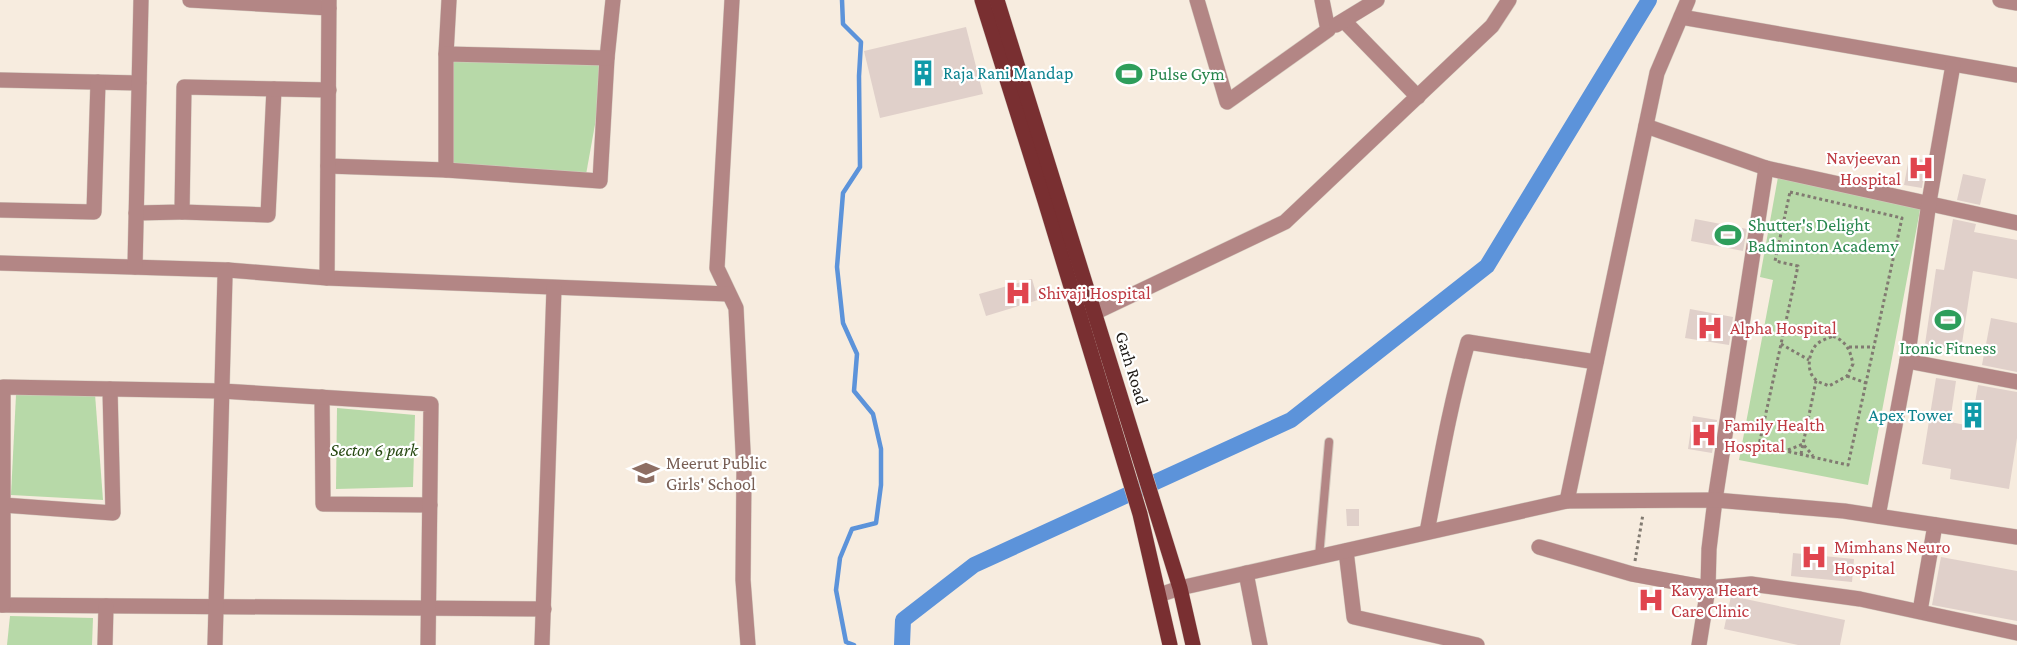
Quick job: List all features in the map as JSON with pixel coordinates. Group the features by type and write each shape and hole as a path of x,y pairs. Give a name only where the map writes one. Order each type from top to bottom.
{"main road":[{"name":"Garh Road","path":"982,0 1094,314 1180,588 1193,645"},
{"name":"Garh Road","path":"997,0 1120,452 1140,514 1170,645"}],"street":[{"path":"135,267 141,0"},
{"path":"190,0 329,4 327,278"},
{"path":"446,171 446,54 449,0"},
{"path":"328,166 600,181 607,58 613,0"},
{"path":"732,0 717,268 736,308 744,472 743,580 748,645"},
{"path":"1197,0 1227,102 1328,30 1377,0"},
{"path":"1323,0 1328,30"},
{"path":"1094,314 1285,222 1492,26 1509,0"},
{"path":"1566,501 1658,73 1688,0"},
{"path":"2000,0 2017,3"},
{"path":"1681,17 2017,75"},
{"path":"1344,21 1418,97"},
{"path":"446,54 607,58"},
{"path":"1878,516 1907,361 1929,202 1953,65"},
{"path":"0,80 139,83"},
{"path":"0,210 94,212 98,82"},
{"path":"182,212 184,87 328,90"},
{"path":"136,213 268,215 274,89"},
{"path":"1646,126 1766,168 2017,223"},
{"path":"1699,645 1708,588 1708,549 1766,168"},
{"path":"0,263 228,270 327,278 728,294"},
{"path":"215,645 225,276 228,270"},
{"path":"542,645 554,288"},
{"path":"1427,532 1442,452 1468,342 1596,362"},
{"path":"1907,361 2017,382"},
{"path":"428,645 429,609 431,404 222,392 3,387 2,605 429,609 544,609"},
{"path":"3,505 113,513 110,389"},
{"path":"322,397 323,504 430,505"},
{"path":"1159,595 1180,588 1566,501 1715,500 1844,511 2017,537"},
{"path":"1920,611 1935,525"},
{"path":"1539,547 1632,574 1708,588 1750,584 1860,598 2017,633"},
{"path":"1346,550 1354,617 1477,645"},
{"path":"1246,573 1260,645"},
{"path":"105,645 106,606"}],"lane":[{"path":"1319,556 1329,442"}],"path":[{"path":"1790,192 1902,218 1874,347 1848,465 1759,445 1798,266 1775,261 1790,192"},
{"path":"1833,336 1841,339 1849,347 1853,364 1847,375 1829,386 1816,381 1810,373 1809,360 1814,347 1822,340 1833,336"},
{"path":"1781,344 1809,360"},
{"path":"1849,347 1874,347"},
{"path":"1847,375 1866,383"},
{"path":"1801,454 1816,381"},
{"path":"1786,451 1803,444"},
{"path":"1803,444 1814,457"},
{"path":"1632,574 1644,510"}],"green space":[{"path":"446,54 607,58 585,180 446,170"},
{"path":"1778,177 1921,205 1868,485 1739,460 1773,280 1760,277"},
{"path":"95,394 103,500 11,495 16,395"},
{"name":"Sector 6 park","path":"337,408 415,415 413,487 336,489"},
{"path":"10,616 93,618 92,645 7,645"}],"building":[{"name":"Raja Rani Mandap","path":"966,27 983,94 880,118 864,51"},
{"path":"1909,158 1926,160 1922,188 1904,185"},
{"path":"1963,174 1986,179 1980,205 1957,200"},
{"path":"1695,219 1747,229 1743,251 1691,241"},
{"path":"1953,219 1976,224 1974,232 2017,240 2017,279 1973,271 1961,350 1925,344 1936,269 1944,270"},
{"path":"1032,279 1038,300 986,316 979,294"},
{"name":"Alpha Hospital","path":"1690,309 1733,317 1729,345 1685,338"},
{"path":"1991,318 2017,323 2017,372 1982,365"},
{"name":"Apex Tower","path":"1936,378 1956,381 1950,422 1971,426 1978,385 2017,392 2017,438 2009,489 1950,479 1951,469 1922,464"},
{"name":"Family Health Hospital","path":"1693,416 1717,420 1712,453 1688,449"},
{"path":"1346,509 1359,509 1359,526 1347,526"},
{"path":"1793,553 1854,559 1852,582 1791,576"},
{"path":"1941,557 2017,571 2017,621 1932,605"},
{"path":"1731,596 1845,620 1840,645 1798,645 1724,629"}],"waterway":[{"path":"842,0 843,24 861,42 860,167 843,193 837,267 843,323 857,354 854,391 873,414 881,449 881,485 876,523 852,529 840,558 836,590 846,642 854,645"},
{"path":"902,645 903,620 974,565 1291,420 1487,266 1649,0"}],"place":[{"name":"Raja Rani Mandap","path":"923,73"},
{"name":"Pulse Gym","path":"1129,74"},
{"name":"Navjeevan Hospital","path":"1921,168"},
{"name":"Shutter's Delight Badminton Academy","path":"1728,235"},
{"name":"Shivaji Hospital","path":"1018,293"},
{"name":"Ironic Fitness","path":"1948,320"},
{"name":"Alpha Hospital","path":"1710,328"},
{"name":"Apex Tower","path":"1973,415"},
{"name":"Family Health Hospital","path":"1704,435"},
{"name":"Meerut Public Girls' School","path":"646,473"},
{"name":"Mimhans Neuro Hospital","path":"1814,557"},
{"name":"Kavya Heart Care Clinic","path":"1651,600"}]}
